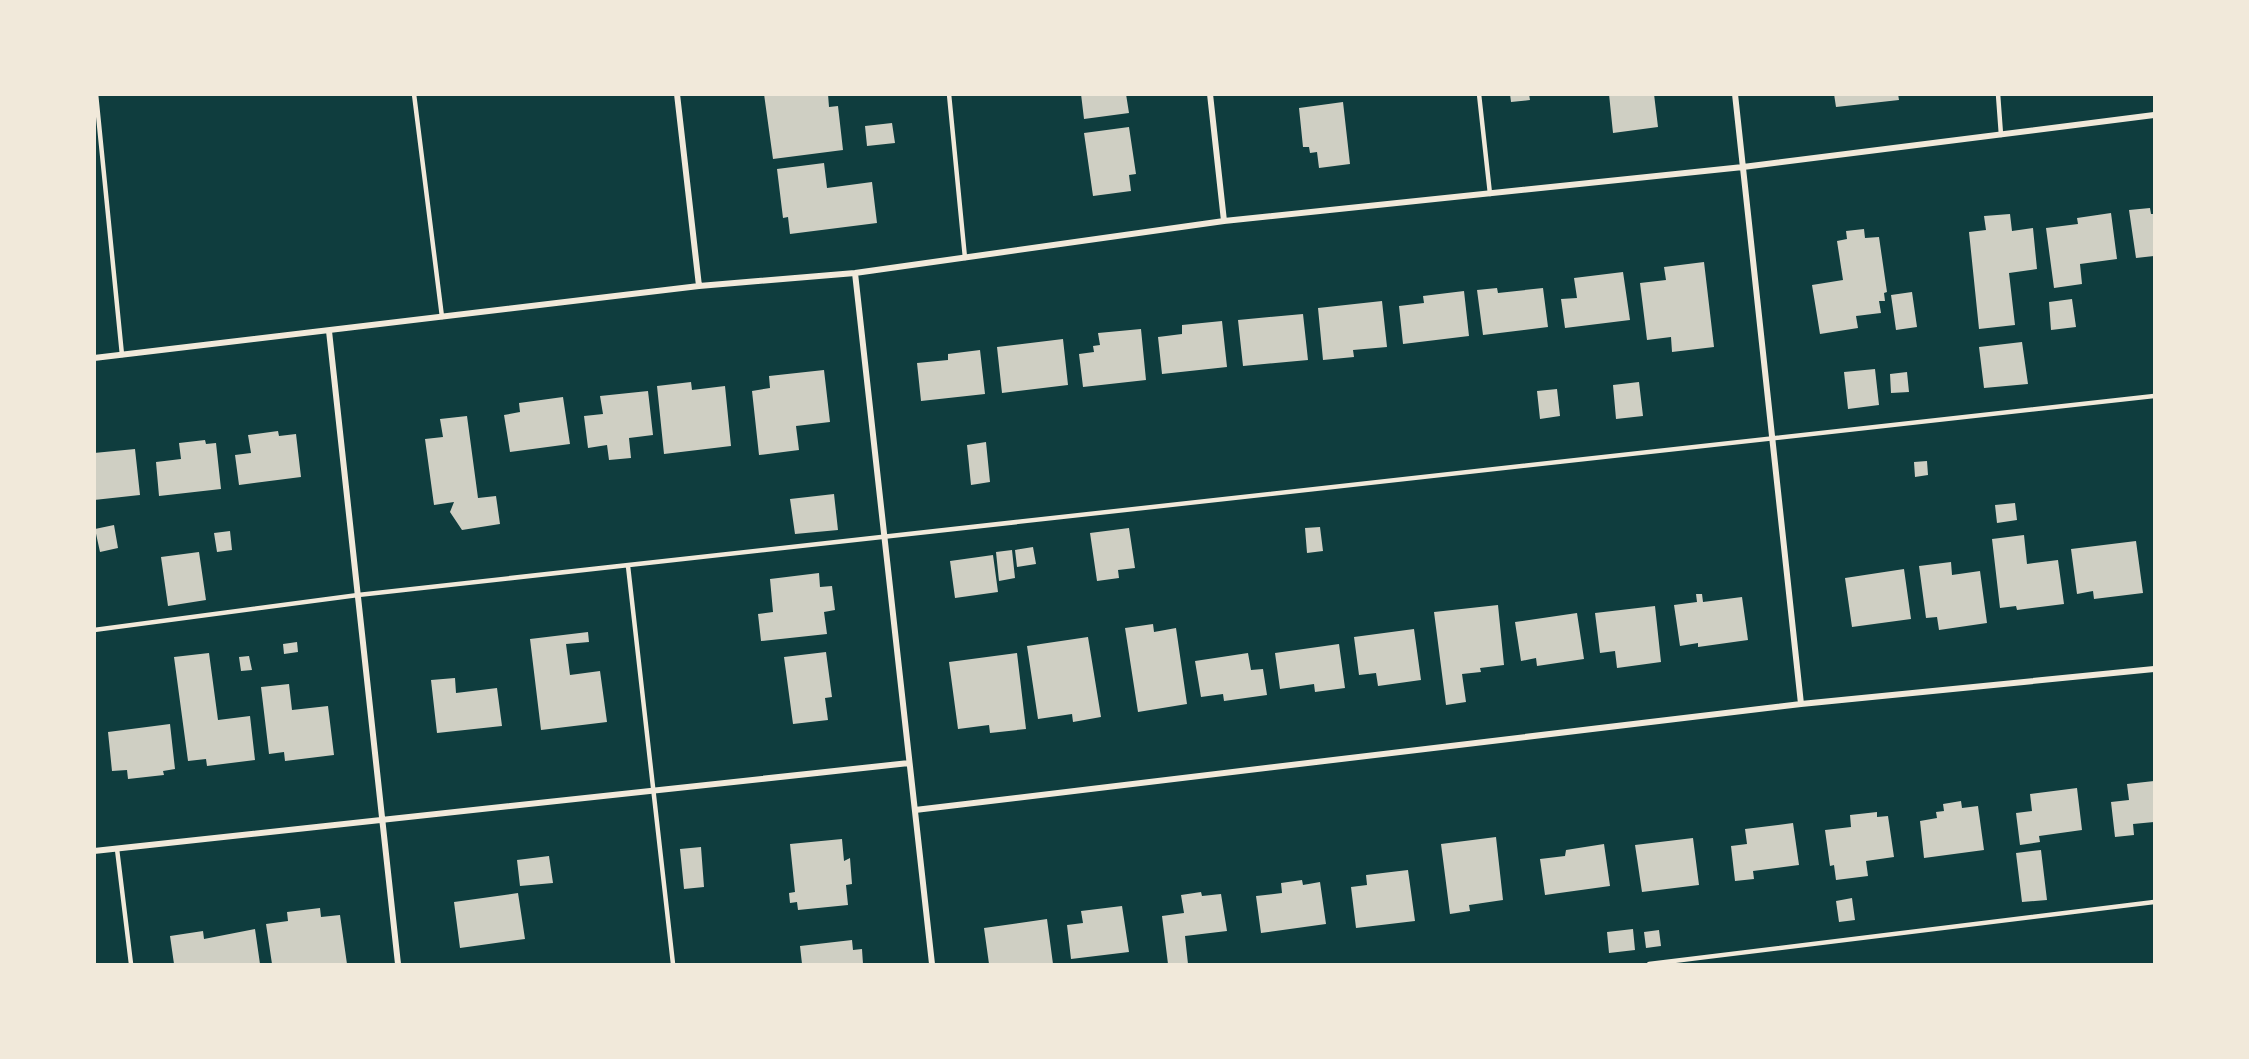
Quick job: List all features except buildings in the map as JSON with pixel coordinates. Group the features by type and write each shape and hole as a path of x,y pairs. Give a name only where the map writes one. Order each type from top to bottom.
{"street":[{"path":"677,94 699,286"},
{"path":"1210,94 1224,221"},
{"path":"1735,94 1801,704"},
{"path":"94,358 699,286 855,273 1224,221 1743,167 2154,116"},
{"path":"855,273 932,964"},
{"path":"329,331 398,964"},
{"path":"915,810 1801,704 2154,669"},
{"path":"94,851 909,763"}],"lane":[{"path":"96,94 122,355"},
{"path":"414,94 442,317"},
{"path":"949,94 965,258"},
{"path":"1479,94 1490,194"},
{"path":"1998,94 2001,135"},
{"path":"94,630 358,596 2154,396"},
{"path":"628,566 673,964"},
{"path":"117,849 131,964"},
{"path":"1649,964 2154,902"}]}
